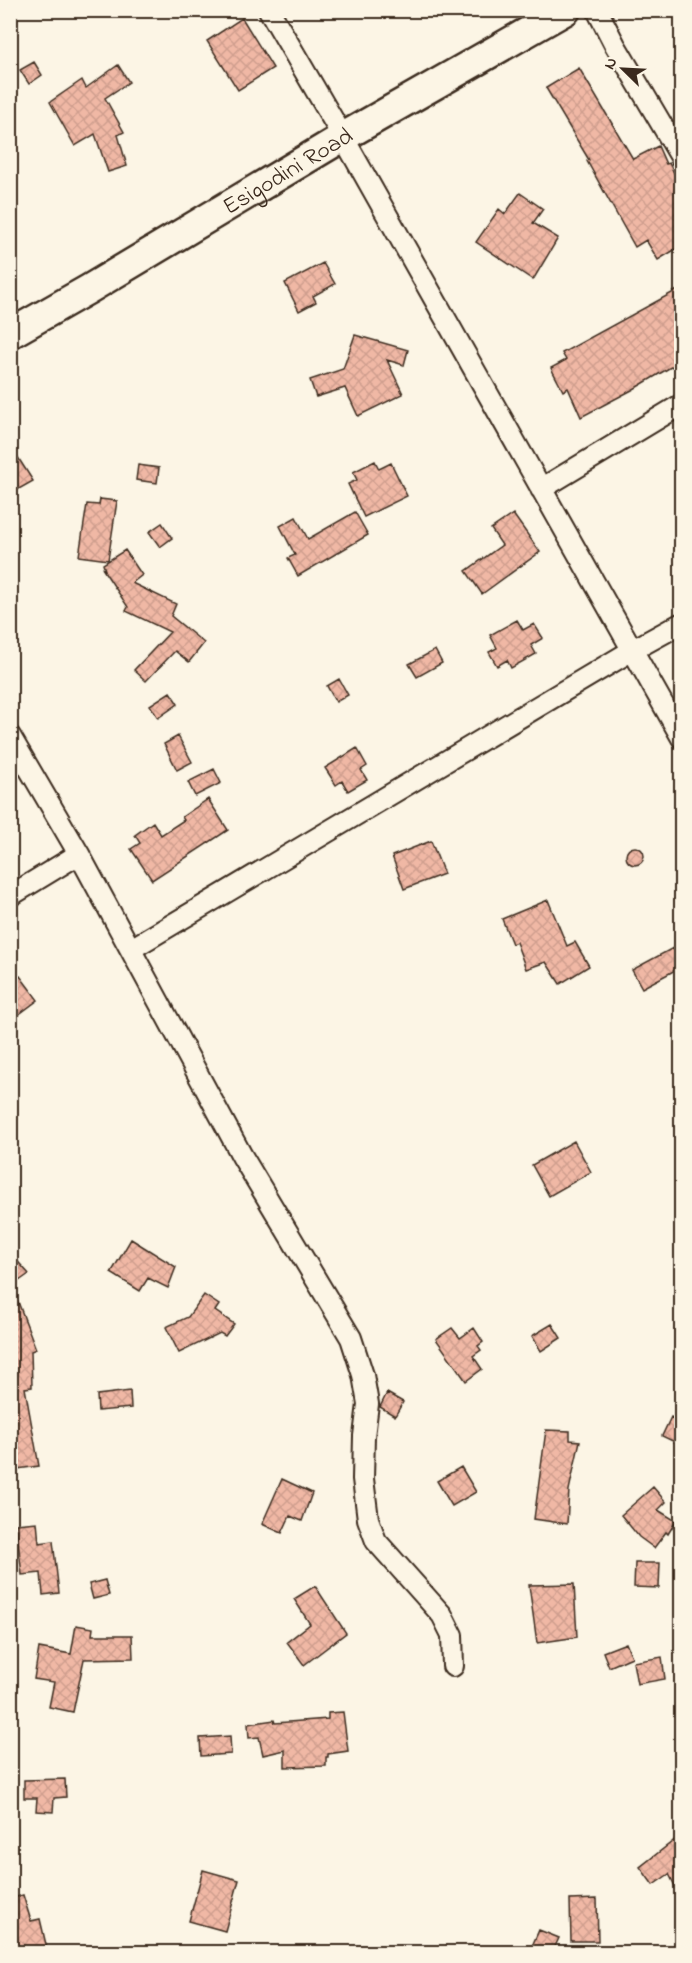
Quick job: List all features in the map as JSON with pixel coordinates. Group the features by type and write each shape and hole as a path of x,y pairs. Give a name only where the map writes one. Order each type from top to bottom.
{"main road":[{"name":"Esigodini Road","path":"10,334 343,137 566,10"}],"street":[{"path":"269,10 343,137 681,738"},
{"path":"597,10 681,159"},
{"path":"540,489 681,404"},
{"path":"131,949 681,623"},
{"path":"10,736 79,854 242,1156 351,1338 363,1375 368,1404 364,1436 363,1479 368,1519 376,1541 442,1615 452,1635 453,1665"},
{"path":"10,896 79,854"}],"building":[{"path":"242,18 273,68 238,90 207,41"},
{"path":"34,62 42,75 29,84 20,70"},
{"path":"118,65 129,82 105,98 124,132 118,135 127,166 108,172 95,134 75,146 50,102 82,80 86,88"},
{"path":"579,68 633,159 658,146 666,164 669,163 681,187 681,246 658,260 646,240 635,247 587,161 589,160 546,88"},
{"path":"520,193 543,209 533,223 558,238 533,280 476,242 499,209 505,214"},
{"path":"323,263 335,284 313,296 316,302 299,311 285,283"},
{"path":"681,288 681,361 581,417 568,388 563,391 551,368 566,360 562,353"},
{"path":"355,335 408,350 404,365 387,360 403,394 358,416 345,388 316,397 310,380 343,369"},
{"path":"10,445 33,481 10,494"},
{"path":"375,461 379,469 391,463 407,496 364,517 348,484 357,480 353,472"},
{"path":"138,465 159,468 157,483 136,480"},
{"path":"100,499 117,501 108,560 79,556 87,504 99,505"},
{"path":"355,512 368,535 298,576 288,558 295,555 280,526 296,517 308,539"},
{"path":"513,514 540,552 482,594 466,571 502,545 491,529"},
{"path":"162,523 172,538 160,547 149,532"},
{"path":"125,550 142,575 132,583 176,604 171,616 204,643 189,662 175,651 146,681 134,670 170,632 126,611 128,607 102,568 105,570 103,564"},
{"path":"517,620 523,630 534,624 543,638 531,645 536,654 511,668 507,660 497,666 489,652 497,648 490,635"},
{"path":"435,650 442,663 417,677 409,664"},
{"path":"339,679 348,695 336,702 327,686"},
{"path":"170,692 178,704 158,718 150,705"},
{"path":"178,736 192,762 177,770 164,744"},
{"path":"357,748 367,766 361,770 367,780 348,791 342,781 336,785 325,768"},
{"path":"214,769 221,783 195,796 188,782"},
{"path":"208,799 228,830 152,880 131,849 140,843 135,835 153,822 161,835 184,820 182,817"},
{"path":"431,841 444,874 404,889 392,856"},
{"path":"635,847 641,850 644,856 641,862 635,865 629,862 626,856 629,850"},
{"path":"548,900 567,946 575,942 589,966 560,984 546,962 526,969 516,942 512,944 502,919"},
{"path":"673,948 681,967 642,988 632,970"},
{"path":"20,976 38,1000 10,1021 10,983"},
{"path":"574,1141 591,1172 549,1196 532,1165"},
{"path":"131,1239 176,1267 168,1288 148,1278 140,1291 111,1273"},
{"path":"10,1253 29,1274 12,1286 36,1349 31,1351 32,1387 25,1388 39,1466 10,1470"},
{"path":"204,1295 219,1305 215,1311 234,1324 225,1336 220,1333 179,1353 166,1327 188,1317"},
{"path":"552,1324 561,1338 541,1351 532,1336"},
{"path":"452,1328 460,1338 474,1328 483,1342 478,1346 481,1350 473,1356 482,1369 466,1381 436,1339"},
{"path":"130,1391 131,1408 98,1411 97,1395"},
{"path":"387,1393 403,1402 395,1416 380,1407"},
{"path":"671,1417 681,1422 681,1445 662,1436"},
{"path":"546,1430 570,1431 570,1440 580,1441 569,1490 567,1524 534,1519"},
{"path":"461,1467 476,1492 452,1506 437,1481"},
{"path":"282,1479 312,1493 302,1521 290,1516 282,1533 262,1524"},
{"path":"653,1487 666,1502 658,1510 676,1521 668,1534 666,1532 654,1548 639,1537 621,1515"},
{"path":"37,1522 39,1543 53,1541 59,1593 43,1595 41,1573 22,1575 16,1524"},
{"path":"635,1563 660,1563 659,1588 634,1587"},
{"path":"105,1580 109,1595 93,1599 89,1584"},
{"path":"574,1584 577,1637 537,1643 529,1585"},
{"path":"315,1586 346,1633 304,1665 287,1642 310,1624 294,1599"},
{"path":"76,1625 93,1628 92,1635 132,1635 133,1658 84,1659 73,1712 49,1707 54,1682 34,1679 39,1648 71,1654"},
{"path":"626,1643 632,1657 609,1667 603,1652"},
{"path":"662,1657 665,1679 637,1684 633,1662"},
{"path":"343,1712 348,1751 328,1754 326,1766 285,1767 285,1750 263,1755 259,1737 249,1738 248,1724 274,1720 275,1723 328,1719 328,1713"},
{"path":"230,1736 231,1754 201,1756 200,1738"},
{"path":"65,1779 66,1797 54,1798 53,1812 36,1811 37,1798 24,1798 24,1780"},
{"path":"681,1835 681,1898 669,1874 653,1885 640,1867"},
{"path":"203,1870 239,1880 225,1931 189,1921"},
{"path":"23,1895 31,1921 40,1919 48,1953 10,1953 10,1899"},
{"path":"597,1899 598,1941 571,1941 570,1900"},
{"path":"539,1930 559,1938 552,1953 529,1953"}]}
